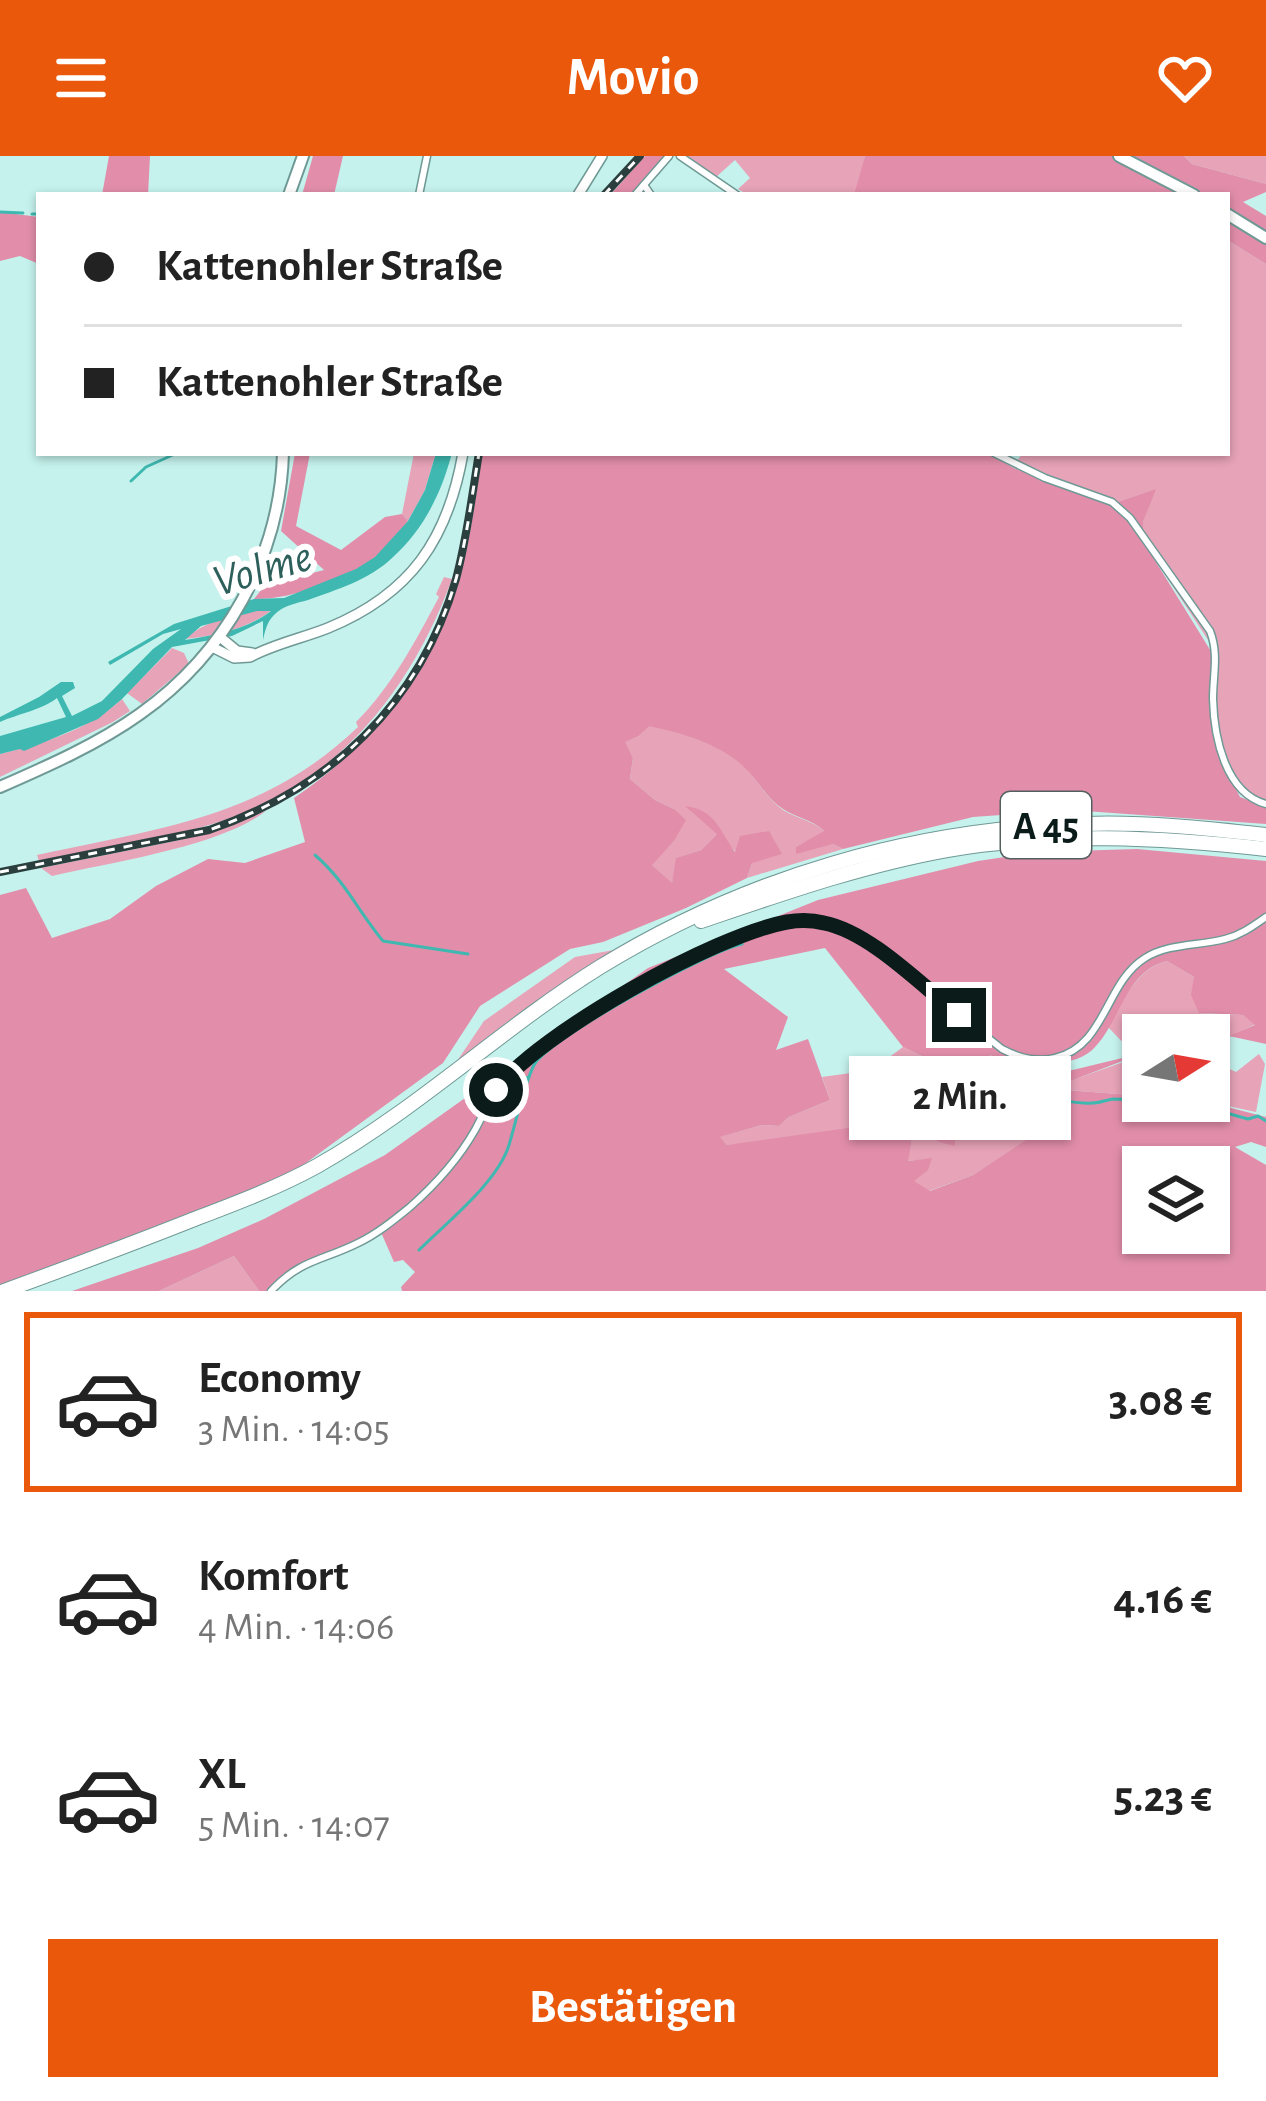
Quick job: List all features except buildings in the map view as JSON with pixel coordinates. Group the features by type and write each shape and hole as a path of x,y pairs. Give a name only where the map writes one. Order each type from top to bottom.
{"highway":[{"name":"A 45","path":"764,894 814,869 985,831 1135,824 1266,835"},
{"name":"A 45","path":"20,1291 315,1167 388,1121 598,968 673,926 740,902 892,862 1013,842 1134,837 1266,849"},
{"name":"A 45","path":"4,1291 49,1277"}],"main road":[{"path":"290,192 303,156"},
{"path":"1119,156 1188,192"},
{"path":"1230,216 1266,238"},
{"path":"0,788 140,715 216,642 257,573 280,494 283,456"}],"street":[{"path":"420,192 427,156"},
{"path":"580,192 602,156"},
{"path":"637,192 669,156"},
{"path":"680,156 732,192"},
{"path":"644,184 649,192"},
{"path":"216,642 257,653 344,621 382,599 404,582 445,522 462,456"},
{"path":"1000,456 1112,502 1130,518 1210,632 1216,652 1214,710 1226,764 1239,789 1266,805"},
{"path":"271,1291 299,1266 358,1243 414,1204 457,1159 502,1082 555,1039 626,992 741,937 790,921 845,928 1002,1049 1017,1057 1042,1060 1068,1054 1089,1037 1121,982 1141,960 1166,949 1238,935 1266,917"}],"shaded area":[{"path":"109,156 150,156 148,192 103,192"},
{"path":"313,156 343,156 335,192 303,192"},
{"path":"645,156 666,156 635,192 613,192"},
{"path":"688,156 865,156 855,192 743,192 738,189 750,178 735,160 715,178"},
{"path":"865,156 1184,156 1192,164 1266,184 1266,192 1243,202 1266,216 1266,264 1230,242 1230,192 855,192"},
{"path":"1184,156 1266,156 1266,184 1192,164"},
{"path":"0,212 36,217 36,263 20,256 0,261"},
{"path":"1230,242 1266,264 1266,804 1251,799 1226,764 1214,710 1216,652 1143,541 1143,522 1154,490 1117,502 1016,462 1021,456 1230,456"},
{"path":"294,456 309,456 296,526 341,550 385,517 402,514 408,521 379,554 348,574 300,592 254,599 265,585 324,570 281,531"},
{"path":"413,456 435,456 425,490 408,521 402,514"},
{"path":"482,456 993,456 1116,506 1156,489 1143,522 1143,541 1212,653 1211,695 1224,765 1240,797 1266,807 1266,824 1071,810 973,817 843,849 833,844 796,854 796,847 824,831 777,805 724,752 649,726 625,742 633,758 630,779 686,820 652,865 672,883 676,858 701,850 717,834 685,806 710,817 735,852 740,836 769,831 782,854 752,863 747,878 686,908 603,942 570,949 480,1006 443,1063 299,1168 215,1210 0,1288 0,895 26,888 52,938 110,919 156,886 208,859 245,863 305,842 294,798 349,755 415,676 446,614 473,517"},
{"path":"444,577 452,579 436,618 395,689 342,751 310,776 275,798 212,824 39,861 37,855 208,815 285,782 322,758 358,727 356,722 392,678 439,597 436,594"},
{"path":"272,610 230,631 184,639 225,617"},
{"path":"172,648 184,653 189,664 142,704 127,693"},
{"path":"122,699 130,711 113,722 0,777 0,754 80,727"},
{"path":"649,725 725,752 745,767 777,806 825,832 796,847 833,844 843,849 747,878 752,863 716,835 701,850 677,858 672,884 651,864 674,841 674,809 630,779 633,758 624,742"},
{"path":"266,811 246,824 164,852 52,876 41,868 180,840"},
{"path":"1137,849 1266,861 1266,1044 1230,1036 1255,1025 1243,1015 1199,1013 1191,995 1194,977 1167,961 1153,966 1133,985 1105,1035 1082,1057 1026,1068 990,1055 968,1084 942,1084 933,1077 928,1059 903,1047 825,948 724,969 788,1017 776,1050 808,1039 830,1100 779,1126 762,1125 720,1137 727,1145 884,1123 904,1135 912,1114 941,1103 961,1105 963,1118 956,1115 948,1124 955,1129 955,1146 936,1140 922,1126 912,1139 908,1161 932,1158 928,1170 914,1181 930,1191 973,1175 1041,1130 1038,1115 1009,1133 982,1125 973,1096 1008,1085 1028,1092 1032,1084 1052,1075 1122,1058 1068,1082 1066,1090 1122,1094 1122,1122 1230,1122 1230,1108 1266,1117 1266,1147 1251,1142 1235,1147 1266,1165 1266,1291 402,1291 415,1272 403,1260 394,1262 380,1230 318,1258 271,1291 259,1291 234,1256 159,1291 72,1291 198,1248 385,1155 648,968 818,900 978,861 1038,852"},
{"path":"614,950 453,1067 484,1021 575,957"},
{"path":"1167,961 1194,977 1199,1013 1221,1014 1122,1014 1122,1042 1108,1027 1125,997 1156,965"},
{"path":"1230,1014 1243,1015 1256,1024 1230,1037"},
{"path":"903,1047 928,1059 933,1077 990,1055 1017,1070 1029,1068 1029,1092 1008,1085 973,1096 1039,1115 1042,1130 973,1175 929,1191 913,1181 930,1159 907,1161 912,1139 922,1125 948,1125 956,1115 962,1117 941,1103 904,1135 727,1145 719,1137 762,1125 779,1126 830,1100 822,1077 872,1070"},
{"path":"1259,1054 1265,1064 1256,1112 1230,1106 1230,1069 1236,1072"},
{"path":"1122,1062 1122,1094 1066,1090 1067,1082"},
{"path":"234,1256 259,1291 159,1291"}],"water":[{"path":"435,456 451,456 422,523 383,566 342,588 281,609 263,640 263,621 232,636 172,647 98,719 24,751 0,754 0,736 66,717 57,698 0,722 0,717 61,682 73,682 75,688 62,696 72,716 102,701 153,649 181,629 108,662 174,624 254,599 284,598 356,569 375,557 408,521 425,490","holes":["271,611 219,634 185,640 201,626"]}],"waterway":[{"path":"0,212 23,213"},
{"path":"131,481 146,467 170,456"},
{"path":"315,855 383,941 468,954"},
{"path":"419,1250 470,1201 503,1159 530,1074 545,1053 631,997 742,944"},
{"path":"514,1082 529,1077"},
{"path":"1042,1094 1087,1103 1122,1099"},
{"path":"1230,1114 1266,1121"}],"railway":[{"path":"607,192 640,156"},
{"path":"0,872 209,830 253,813 330,766 394,703 440,624 460,564 479,456"}],"route":[{"path":"496,1090 555,1039 626,992 721,944 786,922 823,922 855,933 959,1015"}],"water label":[{"name":"Volme","path":"262,567"}]}
